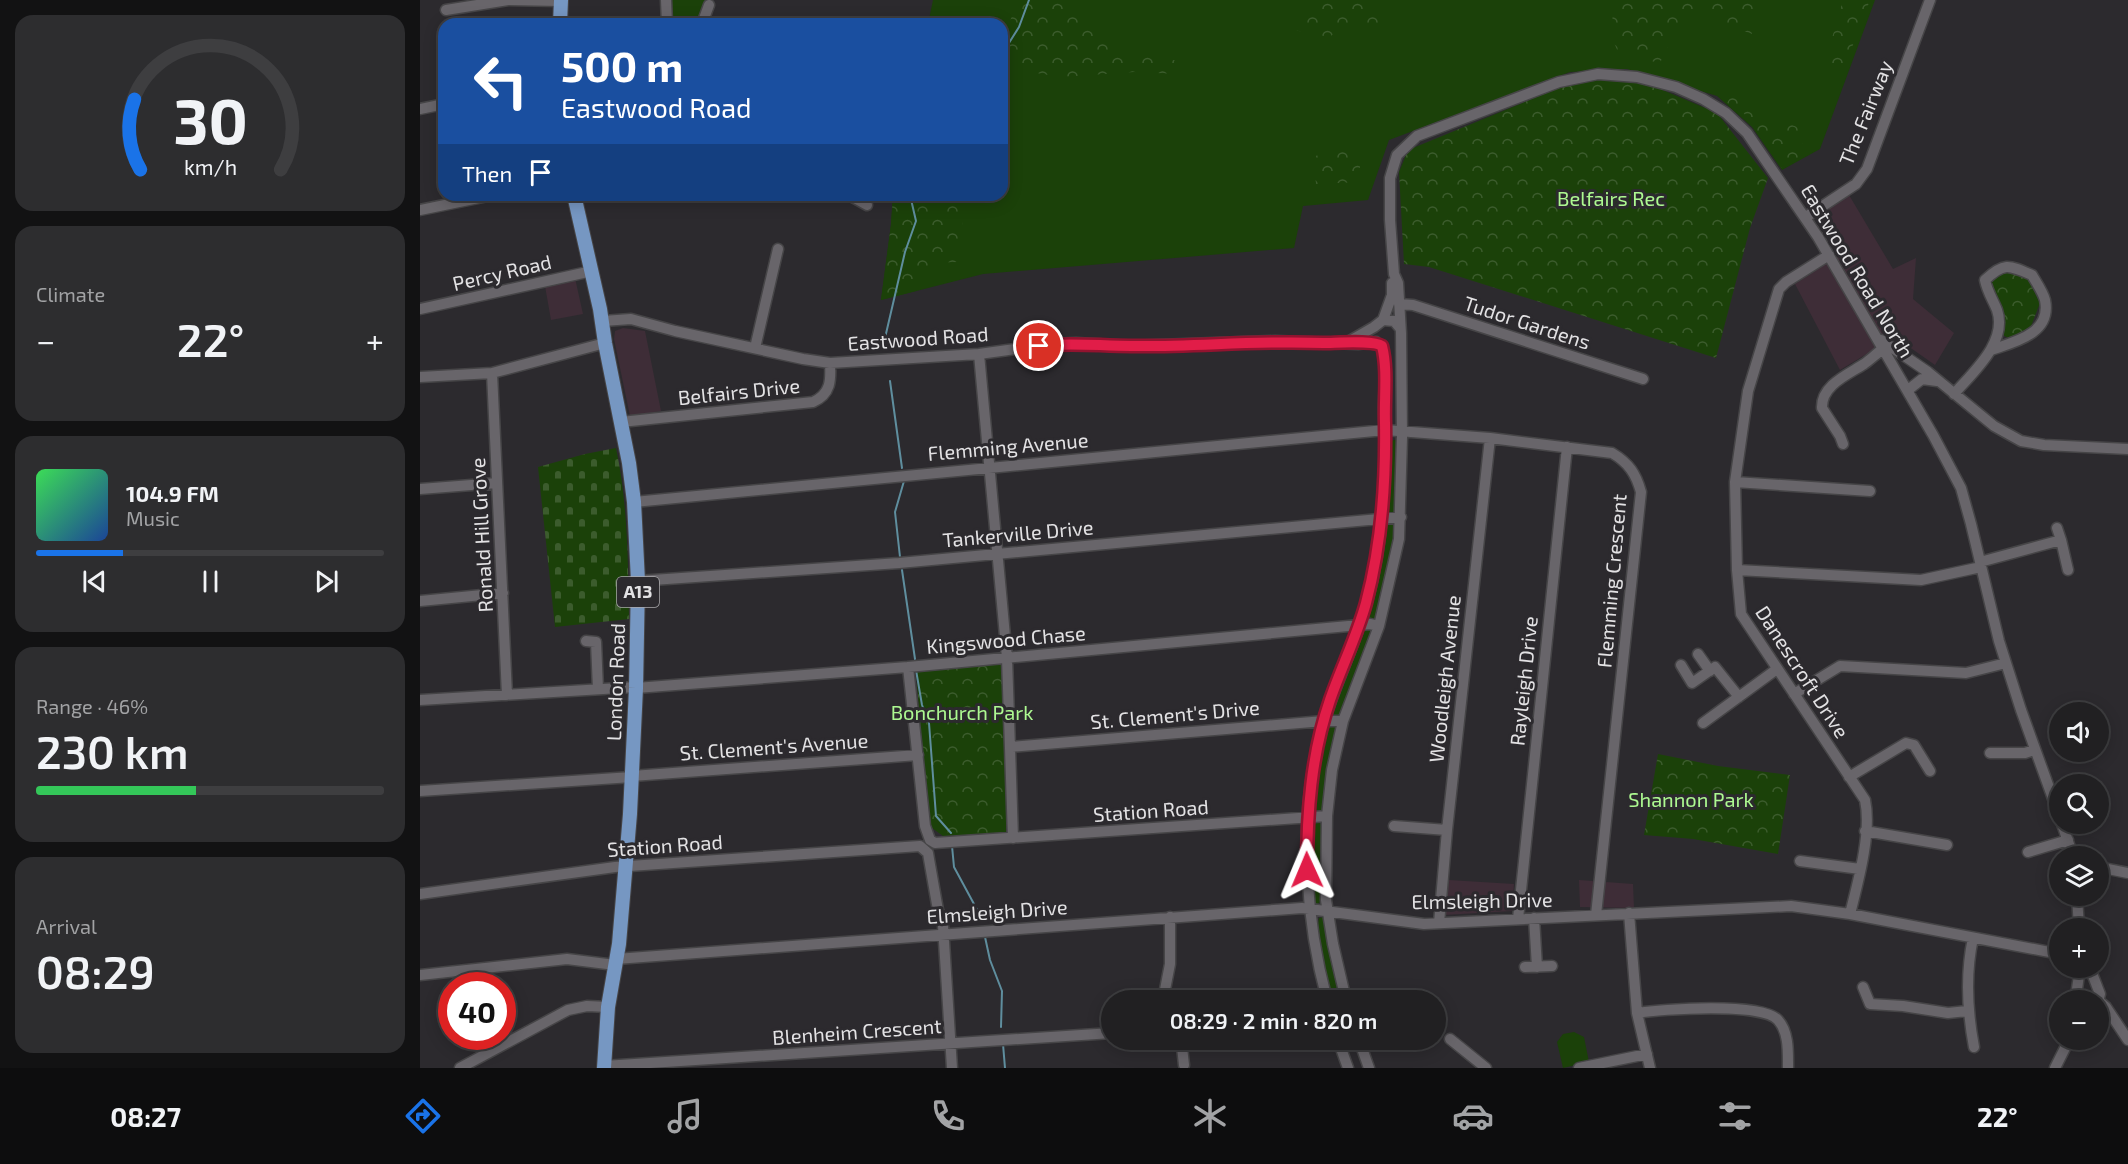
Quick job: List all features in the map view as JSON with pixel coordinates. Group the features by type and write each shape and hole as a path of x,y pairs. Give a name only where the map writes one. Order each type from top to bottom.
{"main road":[{"path":"560,18 561,0"},
{"name":"London Road","path":"575,201 603,321 604,343 629,463 634,502 638,581 636,687 626,866 608,1007 604,1067"}],"street":[{"path":"446,10 508,0 561,0"},
{"path":"666,0 667,18"},
{"name":"The Fairway","path":"1806,217 1856,184 1867,169 1930,0"},
{"path":"704,18 709,5"},
{"name":"Eastwood Road North","path":"1394,274 1390,178 1397,155 1410,141 1423,134 1558,82 1598,74 1618,74 1653,80 1676,87 1703,99 1726,113 1746,133 1806,217 1934,435 1960,488 2006,663 2049,789"},
{"path":"420,109 438,105"},
{"path":"420,210 464,201"},
{"path":"860,201 867,205"},
{"path":"755,348 778,249"},
{"name":"Danescroft Drive","path":"1829,255 1786,282 1775,297 1748,391 1735,483 1737,570 1741,614 1865,800 1868,814 1860,869 1850,914"},
{"path":"1954,394 1991,350 2000,330 1997,311 1984,280 1997,269 2010,266 2032,274 2045,300 2040,325 2028,337 1991,350"},
{"name":"Percy Road","path":"420,309 592,271"},
{"path":"1344,990 1328,911 1325,857 1327,816 1332,770 1343,721 1379,626 1394,567 1401,517 1400,333 1398,283 1394,274"},
{"path":"1325,990 1317,957 1307,870 1308,818 1313,770 1324,721 1360,625 1372,580 1383,519 1385,430 1379,344 1374,338 1378,323 1392,295 1394,274"},
{"name":"Tudor Gardens","path":"1399,304 1413,305 1643,379"},
{"name":"Eastwood Road","path":"603,321 631,319 675,331 830,363 979,354 1051,344 1076,343 1130,346 1267,341 1379,344"},
{"path":"1348,343 1378,323 1394,321 1400,333"},
{"path":"1379,344 1392,346 1400,333"},
{"path":"1876,337 1922,368 1995,426 2021,441 2044,445 2128,449"},
{"path":"420,377 492,373 604,343"},
{"path":"1843,444 1822,408 1822,402 1839,378 1865,364 1883,348"},
{"path":"979,354 1007,658 1013,838"},
{"path":"1893,364 1903,356"},
{"name":"Belfairs Drive","path":"621,422 813,402 828,391 831,378 830,363"},
{"path":"1922,368 1923,379"},
{"name":"Ronald Hill Grove","path":"492,373 507,695"},
{"path":"1908,390 1923,379 1938,381"},
{"name":"Flemming Crescent","path":"1385,430 1490,438 1612,453 1632,469 1641,492 1596,915"},
{"name":"Flemming Avenue","path":"634,502 1385,430"},
{"name":"Woodleigh Avenue","path":"1439,923 1490,438"},
{"name":"Rayleigh Drive","path":"1518,919 1567,447"},
{"path":"420,489 497,483"},
{"path":"1735,483 1870,491"},
{"name":"Tankerville Drive","path":"638,581 899,564 1401,517"},
{"path":"2057,528 2068,570"},
{"path":"1737,570 1921,580 1981,565 2061,540"},
{"path":"420,601 503,593"},
{"name":"Kingswood Chase","path":"420,700 908,667 1360,625 1379,626"},
{"path":"586,641 596,642 598,689"},
{"path":"1698,654 1710,671"},
{"path":"1794,694 1840,666 1966,673 2006,663"},
{"path":"1682,665 1692,683 1715,667 1739,696"},
{"path":"908,667 918,755"},
{"path":"1703,723 1777,669"},
{"name":"St. Clement's Drive","path":"1010,747 1343,721"},
{"path":"1849,777 1906,743 1914,745 1930,771"},
{"path":"1990,753 2025,753 2034,750"},
{"name":"St. Clement's Avenue","path":"420,791 918,755"},
{"name":"Station Road","path":"918,755 926,833 935,843 1327,816"},
{"path":"1394,826 1447,830"},
{"path":"1865,831 1947,845"},
{"path":"2066,834 2070,846"},
{"path":"2028,852 2068,840"},
{"name":"Station Road","path":"420,894 626,866 920,846 928,853 942,934"},
{"path":"1800,861 1860,869"},
{"path":"2109,869 2128,873"},
{"name":"Elmsleigh Drive","path":"420,975 567,959 615,962 942,934 1311,909 1424,924 1629,913 1811,907 2049,952"},
{"path":"1629,913 1638,1013 1650,1068"},
{"path":"1168,990 1170,917"},
{"path":"1534,918 1531,967 1552,966"},
{"path":"942,934 952,1068"},
{"path":"1972,938 1967,969 1967,1011 1974,1047"},
{"path":"2093,978 2098,990"},
{"path":"2081,990 2085,984 2096,987"},
{"path":"1863,987 1870,1004 1877,1006 1903,1006 1948,1013 1967,1011"},
{"path":"460,1068 568,1010 587,1006 608,1007"},
{"path":"1638,1013 1670,1009 1763,1011 1777,1019 1784,1029 1787,1040 1788,1068"},
{"path":"2109,1012 2128,1040"},
{"name":"Blenheim Crescent","path":"604,1067 1101,1034"},
{"path":"1450,1039 1486,1068"},
{"path":"1182,1050 1184,1065"},
{"path":"1344,1050 1348,1068"},
{"path":"1363,1050 1370,1068"},
{"path":"2055,1068 2064,1050"},
{"path":"1579,1068 1647,1054"}],"shaded area":[{"path":"1849,195 1893,269 1916,258 1913,299 1954,333 1935,365 1895,337 1840,370 1795,284 1840,255 1817,216"},
{"path":"575,278 583,314 551,320 545,286"},
{"path":"623,328 645,331 661,411 630,416 614,339 615,331"},
{"path":"1449,880 1514,884 1512,911 1444,915"},
{"path":"1579,880 1633,884 1634,908 1580,907"}],"green space":[{"path":"670,0 708,0 700,18 671,18"},
{"path":"933,0 1875,0 1820,149 1782,170 1752,127 1717,96 1627,69 1570,72 1389,140 1368,200 1303,206 1294,248 983,274 881,300 893,201 1008,201 1008,18 929,18"},
{"path":"1019,0 1046,0 1073,7 1126,52 1179,61 1179,74 1134,72 1061,77 1008,70 1008,25"},
{"path":"1315,0 1367,0 1375,5 1379,24 1369,31 1350,24 1329,37 1294,30 1290,20 1313,13"},
{"path":"1614,0 1762,0 1752,34 1685,9 1660,63 1619,54 1611,36"},
{"path":"1843,0 1870,0 1840,79 1823,69"},
{"name":"Belfairs Rec","path":"1632,77 1717,113 1768,178 1750,228 1716,358 1429,267 1404,264 1399,172 1408,150 1578,80"},
{"path":"1732,94 1748,99 1747,109 1803,129 1800,141 1808,151 1782,168 1743,112 1727,103"},
{"path":"1360,150 1360,182 1316,184 1313,157 1329,151"},
{"path":"893,201 965,201 957,262 931,263 916,275 916,291 881,300"},
{"path":"2011,270 2028,279 2040,303 2030,329 2008,338 2003,335 2001,314 1991,287 1998,272"},
{"path":"1398,439 1395,513 1391,514 1387,510 1387,442"},
{"path":"616,448 625,512 629,619 555,627 538,467"},
{"path":"1392,522 1396,528 1377,619 1374,620 1367,617 1386,524"},
{"path":"1371,629 1372,632 1340,716 1335,717 1331,711 1362,630"},
{"name":"Bonchurch Park","path":"1003,664 1007,748 1006,835 943,836 928,825 916,671"},
{"path":"1334,725 1336,728 1323,811 1315,813 1313,811 1318,765 1328,726"},
{"name":"Shannon Park","path":"1658,754 1718,766 1790,775 1778,854 1693,839 1644,835"},
{"path":"1313,822 1320,823 1322,829 1321,900 1318,904 1313,902 1311,826"},
{"path":"1324,917 1340,990 1329,990 1317,929 1319,918"},
{"path":"1574,1032 1584,1037 1589,1062 1563,1068 1557,1042 1563,1034"}],"waterway":[{"path":"1008,44 1019,27 1029,0"},
{"path":"885,338 905,252 916,221 911,201"},
{"path":"890,381 902,468"},
{"path":"900,557 895,512 904,481"},
{"path":"902,570 915,659"},
{"path":"916,670 922,705 929,723 936,816 951,833"},
{"path":"952,846 954,867 981,917"},
{"path":"985,937 990,960 1002,991 1001,1027"},
{"path":"1003,1044 1005,1068"}],"route":[{"path":"1039,346 1076,343 1130,346 1275,341 1358,344 1377,342 1382,346 1385,485 1380,538 1360,625 1329,702 1316,750 1310,793 1307,870"}]}
